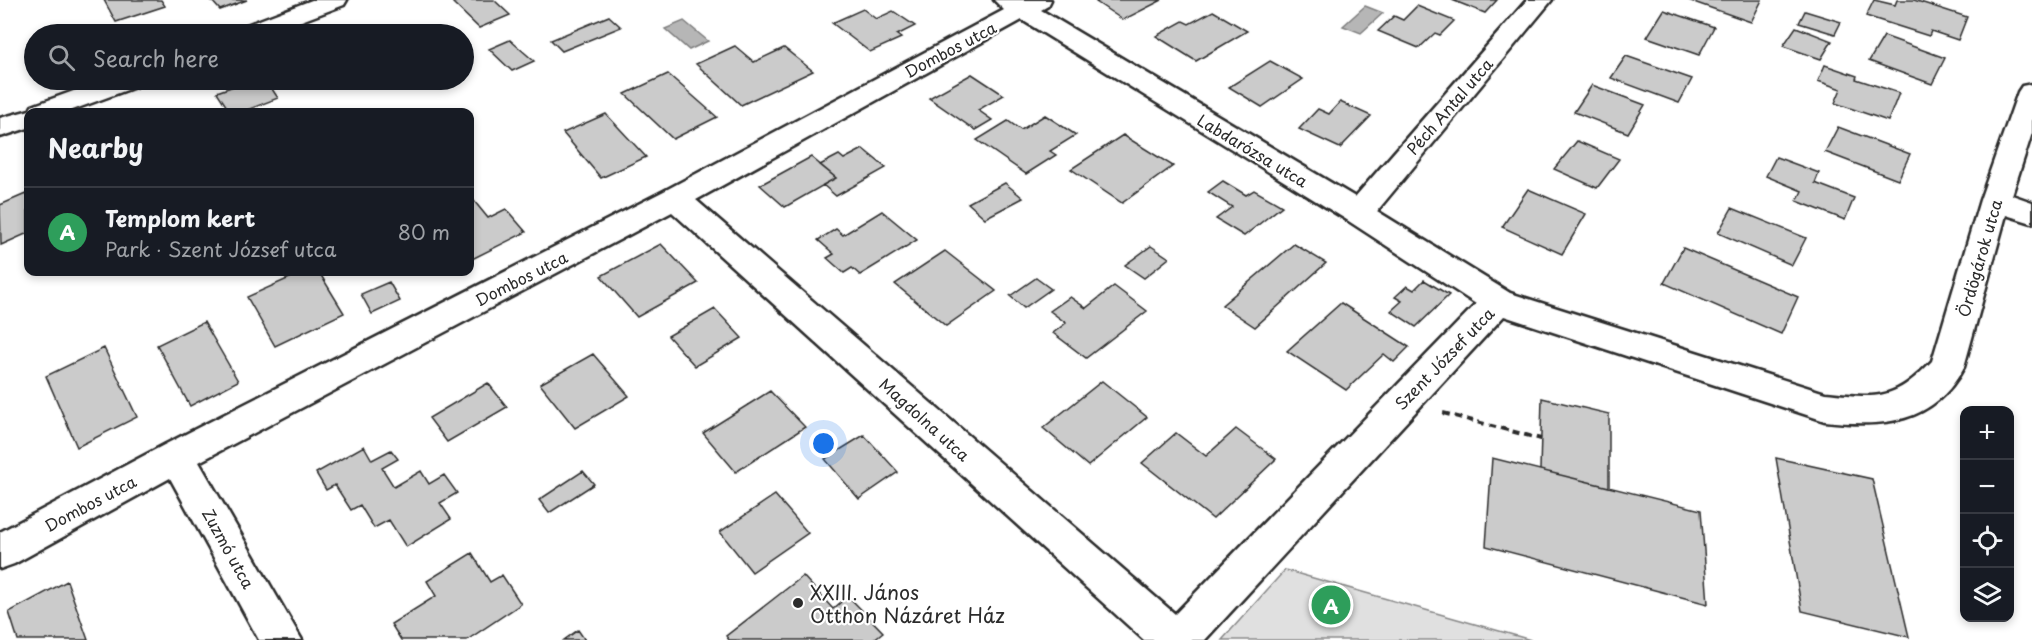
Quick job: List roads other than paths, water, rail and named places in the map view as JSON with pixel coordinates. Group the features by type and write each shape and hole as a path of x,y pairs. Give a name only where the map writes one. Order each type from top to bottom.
{"street":[{"path":"271,24 334,0"},
{"name":"Péch Antal utca","path":"1358,213 1540,0"},
{"name":"Labdarózsa utca","path":"1023,3 1498,302"},
{"name":"Dombos utca","path":"0,552 177,456 675,198 1023,3"},
{"path":"53,108 101,90"},
{"name":"Ördögárok utca","path":"1900,407 1927,389 1947,367 1995,200 2032,92"},
{"path":"0,129 24,120"},
{"name":"Magdolna utca","path":"675,198 1176,640"},
{"path":"1995,200 2032,213"},
{"name":"Szent József utca","path":"1176,640 1402,400 1498,302 1825,407 1863,411 1900,407"},
{"name":"Zuzmó utca","path":"177,456 281,640"}],"place":[{"name":"XXIII. János Otthon Názáret Ház","path":"798,603"},
{"name":"Templom kert","path":"1331,605"}]}
